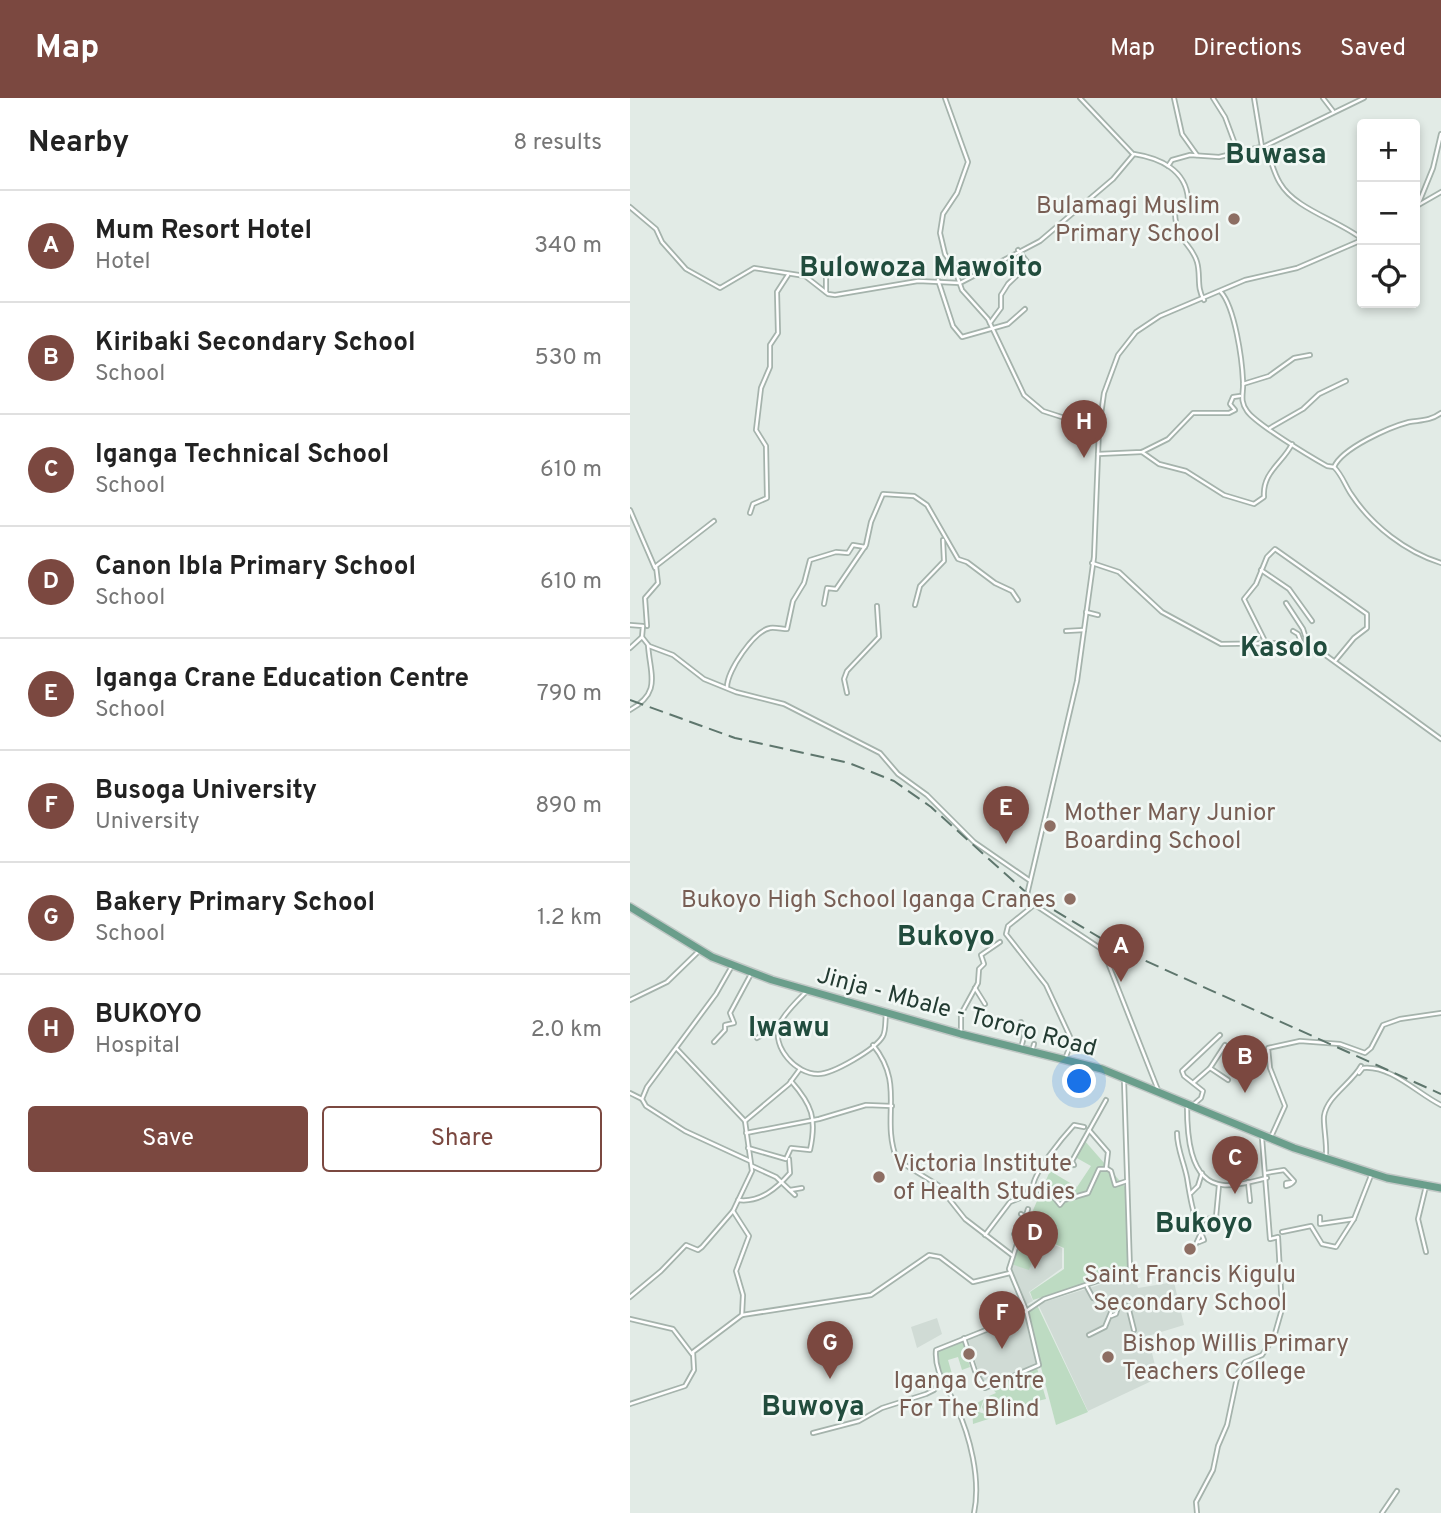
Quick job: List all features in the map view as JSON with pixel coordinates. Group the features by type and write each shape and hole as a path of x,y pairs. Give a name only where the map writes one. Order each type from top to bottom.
{"main road":[{"name":"Jinja - Mbale - Tororo Road","path":"630,907 700,950 751,972 807,991 961,1034 1021,1048 1033,1047 1124,1076 1271,1138 1302,1147 1325,1159 1372,1174 1441,1188"}],"street":[{"path":"945,98 968,162 957,193 945,207 940,233 945,254 960,284 990,323 1018,387 1043,411 1099,429"},
{"path":"1080,98 1134,154 1168,166 1178,175 1188,195 1175,212 1176,225 1182,243 1198,264 1199,291 1204,300"},
{"path":"1174,98 1182,134 1197,155"},
{"path":"1213,98 1238,152"},
{"path":"1254,98 1263,146 1279,182 1289,194 1309,209 1328,216 1357,236"},
{"path":"1323,98 1333,110"},
{"path":"1168,166 1172,160 1197,155 1219,157 1263,146 1333,110 1364,98"},
{"path":"1420,199 1433,168 1441,134"},
{"path":"630,207 656,229 662,242 686,269 715,287 729,285 754,268 804,276 828,294 849,295 938,280 960,284 1018,250 1040,241 1060,226 1097,189 1113,178 1134,154"},
{"path":"1420,204 1441,192"},
{"path":"1158,1090 1103,950 1026,899 1066,737 1084,630 1092,563 1099,429 1108,380 1126,341 1160,316 1204,300 1253,277 1297,268 1357,241"},
{"path":"990,323 1001,308 1001,295 1007,284 1029,264 1018,250"},
{"path":"823,264 826,267 824,287 828,294"},
{"path":"750,513 753,504 766,498 766,446 756,430 761,387 770,367 770,345 778,333 777,292 788,275"},
{"path":"938,280 953,326 962,337 1008,324 1025,309"},
{"path":"1225,288 1235,329 1243,384 1241,396 1246,411 1292,444 1327,466 1334,467 1353,496 1400,545 1441,563"},
{"path":"1220,291 1225,296"},
{"path":"1243,384 1269,376 1294,358 1310,355"},
{"path":"1270,428 1303,409 1319,394 1346,381"},
{"path":"1098,454 1142,452 1168,439 1193,412 1229,414 1236,410 1230,404 1233,397 1241,396"},
{"path":"1334,467 1342,456 1379,434 1413,421 1431,419 1441,413"},
{"path":"1142,452 1159,464 1186,471 1224,495 1254,504 1264,497 1263,485 1274,464 1287,456 1292,444"},
{"path":"824,604 827,588 836,589 864,547 883,494 917,497 928,507 958,559 1012,591 1018,600"},
{"path":"630,510 655,568 658,583 645,598 647,626"},
{"path":"655,568 713,521"},
{"path":"915,605 920,586 944,561 943,537"},
{"path":"727,687 731,669 757,637 769,628 787,629 793,601 804,583 810,560 836,552 848,553 853,545 864,547"},
{"path":"1266,643 1244,599 1256,584 1261,570 1275,549 1365,611 1367,628 1350,642 1335,661"},
{"path":"1092,563 1119,572 1162,612 1221,645 1266,643 1303,647 1335,661 1441,739"},
{"path":"1261,570 1282,581 1312,621"},
{"path":"1286,603 1304,631 1309,648"},
{"path":"847,693 844,679 847,671 879,637 877,606"},
{"path":"1086,612 1097,615"},
{"path":"630,625 643,626 642,637 648,645 654,682 640,706 630,710"},
{"path":"1066,631 1084,630"},
{"path":"1293,631 1298,634 1303,647"},
{"path":"630,648 642,637"},
{"path":"648,645 673,655 704,679 736,692 784,704 880,753 898,774 927,795 974,842 1029,880"},
{"path":"1034,905 1008,926 1006,934 1046,985 1072,1041 1065,1059"},
{"path":"961,1034 961,1014 981,975 979,969 984,964 981,955 1000,942"},
{"path":"630,1000 667,982 700,950"},
{"path":"642,1099 646,1087 677,1049 732,965"},
{"path":"714,1042 725,1024 734,1023 730,1013 741,998 751,972"},
{"path":"975,988 985,1004"},
{"path":"757,1038 780,1024 807,991"},
{"path":"780,1024 780,1046 800,1069 816,1074 844,1066 873,1045 884,1034 887,1013"},
{"path":"1271,1138 1285,1105 1270,1068 1268,1048 1300,1041 1340,1044 1367,1052 1383,1025 1400,1019 1441,1013"},
{"path":"1021,1022 1025,1033 1021,1048"},
{"path":"1220,1035 1182,1071 1203,1094 1190,1104 1187,1134 1194,1160 1202,1172 1219,1185 1248,1182 1284,1170 1293,1177 1293,1182"},
{"path":"873,1045 889,1069 892,1106 889,1137 897,1160 938,1185 965,1219 1013,1256"},
{"path":"1194,1082 1210,1068 1225,1045"},
{"path":"630,1297 661,1271 681,1247 687,1245 698,1250 702,1247 733,1211 751,1178 752,1166 745,1121 677,1049"},
{"path":"1357,1074 1362,1066"},
{"path":"1210,1068 1228,1080"},
{"path":"1325,1159 1327,1138 1323,1118 1328,1107 1363,1068 1376,1068 1417,1088 1441,1105"},
{"path":"745,1121 791,1081 800,1069"},
{"path":"974,1513 975,1471 964,1422 941,1380 936,1350 1016,1318 1044,1299 1128,1272 1131,1267 1124,1076"},
{"path":"738,1200 751,1201 772,1192 790,1173 791,1148 810,1150 815,1139 814,1119 808,1101 791,1081"},
{"path":"630,1093 685,1131 750,1161"},
{"path":"1074,1165 1072,1161 1106,1100"},
{"path":"746,1133 866,1105 892,1106"},
{"path":"985,1235 1010,1202 1023,1197 1032,1187 1033,1177 1057,1150 1063,1136 1074,1125 1084,1127"},
{"path":"1089,1130 1107,1151 1106,1168"},
{"path":"1177,1133 1191,1193 1193,1219 1201,1233 1197,1243"},
{"path":"1197,1513 1196,1502 1213,1469 1218,1446 1227,1425 1238,1373 1245,1362 1262,1355 1281,1321 1278,1237 1270,1239 1268,1175 1262,1134"},
{"path":"748,1148 789,1158"},
{"path":"752,1166 782,1182 795,1195"},
{"path":"1032,1187 1052,1195 1060,1205 1079,1194 1086,1194 1099,1169 1106,1168 1111,1171 1115,1185 1127,1181"},
{"path":"1191,1193 1198,1185 1202,1172"},
{"path":"1282,1232 1311,1226 1321,1243 1333,1248 1342,1240 1354,1219 1372,1174"},
{"path":"1248,1182 1250,1201"},
{"path":"1199,1227 1204,1220 1216,1217 1219,1185"},
{"path":"1426,1186 1419,1219 1426,1252"},
{"path":"790,1190 802,1188"},
{"path":"964,1338 983,1387 1039,1365 1026,1310 1010,1273 1028,1209"},
{"path":"733,1211 749,1236 736,1267 743,1295 742,1315"},
{"path":"1021,1214 1027,1218"},
{"path":"1320,1217 1320,1224 1354,1219"},
{"path":"1014,1234 1021,1236"},
{"path":"692,1355 715,1333 742,1315 871,1295 929,1255 940,1257 973,1282 1010,1273"},
{"path":"1017,1290 1021,1287"},
{"path":"1087,1287 1093,1298 1108,1304 1128,1306 1134,1330"},
{"path":"1089,1303 1093,1298"},
{"path":"1108,1304 1111,1316"},
{"path":"1089,1335 1105,1327 1119,1306"},
{"path":"630,1319 673,1329 682,1346 692,1355 694,1370 685,1386 630,1404"},
{"path":"813,1433 859,1421 882,1408 926,1394 934,1390 941,1380"},
{"path":"1382,1513 1398,1491"}],"shaded area":[{"path":"1023,1232 1062,1248 1062,1268 1029,1292 1033,1301 1025,1305 1010,1270"},
{"name":"Bishop Willis Primary Teachers College","path":"1134,1274 1138,1288 1174,1282 1184,1325 1148,1336 1158,1378 1088,1411 1038,1304"},
{"path":"1025,1316 1038,1363 995,1382 992,1377 982,1382 968,1339"},
{"path":"937,1318 942,1334 917,1348 911,1327"}],"green space":[{"path":"1084,1140 1126,1188 1128,1271 1033,1300 1030,1292 1064,1269 1064,1248 1024,1231 1050,1171 1077,1187 1091,1166 1075,1157"},
{"path":"1023,1235 1039,1244 1029,1270 1011,1264"},
{"path":"1037,1305 1088,1412 1056,1425 1027,1313"},
{"path":"958,1341 963,1342 970,1367 962,1370 958,1357 948,1360 952,1374 941,1379 936,1350"},
{"path":"1037,1368 1046,1399 1013,1407 1013,1411 973,1424 972,1406 984,1399 979,1412 985,1414 982,1407 986,1397 990,1400 989,1396 996,1393 992,1388"}],"railway":[{"path":"630,700 735,738 849,763 894,781 931,807 1029,895 1117,948 1441,1094"}],"place":[{"name":"Bulamagi Muslim Primary School","path":"1234,219"},
{"name":"BUKOYO","path":"1084,458"},
{"name":"Mother Mary Junior Boarding School","path":"1050,826"},
{"name":"Iganga Crane Education Centre","path":"1006,844"},
{"name":"Bukoyo High School Iganga Cranes","path":"1070,899"},
{"name":"Mum Resort Hotel","path":"1121,982"},
{"name":"Kiribaki Secondary School","path":"1245,1093"},
{"name":"Victoria Institute of Health Studies","path":"879,1177"},
{"name":"Iganga Technical School","path":"1235,1194"},
{"name":"Saint Francis Kigulu Secondary School","path":"1190,1249"},
{"name":"Canon Ibla Primary School","path":"1035,1269"},
{"name":"Busoga University","path":"1002,1349"},
{"name":"Iganga Centre For The Blind","path":"969,1354"},
{"name":"Bishop Willis Primary Teachers College","path":"1108,1357"},
{"name":"Bakery Primary School","path":"830,1379"}],"district":[{"name":"Buwasa","path":"1276,153"},
{"name":"Bulowoza Mawoito","path":"921,266"},
{"name":"Kasolo","path":"1284,646"},
{"name":"Bukoyo","path":"946,935"},
{"name":"Iwawu","path":"789,1026"},
{"name":"Bukoyo","path":"1204,1222"},
{"name":"Buwoya","path":"813,1405"}]}
